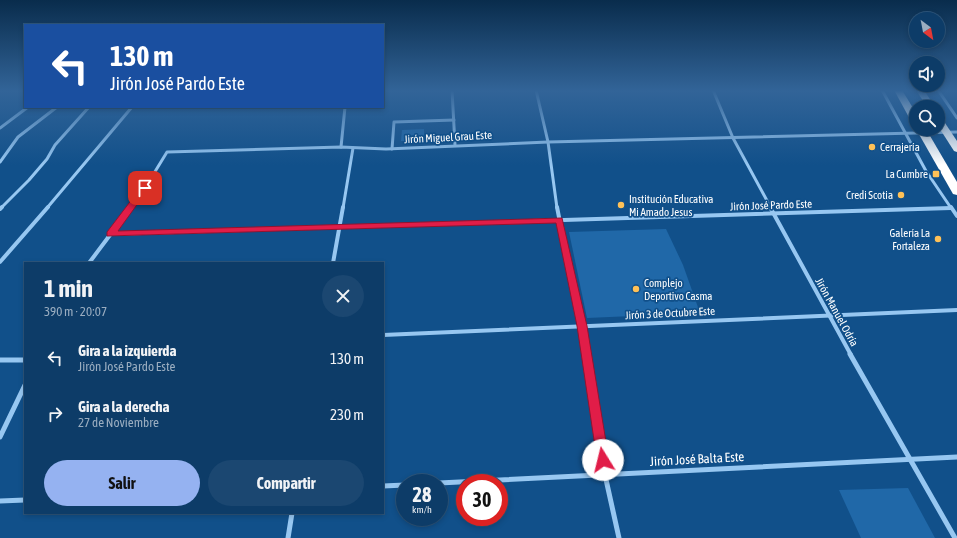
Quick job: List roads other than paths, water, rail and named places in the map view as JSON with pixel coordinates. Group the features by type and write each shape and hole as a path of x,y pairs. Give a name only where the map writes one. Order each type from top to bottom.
{"highway":[{"path":"946,132 957,149"},
{"path":"924,136 957,191"}],"street":[{"path":"0,128 17,115"},
{"path":"1,160 18,137 46,115"},
{"path":"0,208 29,180 47,159 55,145 82,115"},
{"path":"0,262 91,158 125,115"},
{"path":"341,147 344,115"},
{"path":"454,115 455,145"},
{"path":"542,115 548,142 559,220 582,326 605,475 619,538"},
{"name":"Jirón Manuel Odría","path":"724,115 733,138 776,214 828,314 954,538"},
{"path":"895,115 926,171 957,216"},
{"path":"392,149 394,122 454,120"},
{"name":"Jirón Miguel Grau Este","path":"110,234 145,188 167,152 341,147 392,149 548,142 909,132"},
{"name":"Jirón Miguel Grau Este","path":"946,132 957,132"},
{"path":"333,262 353,148"},
{"name":"Jirón José Pardo Este","path":"110,234 951,208"},
{"path":"90,262 110,234"},
{"name":"Jirón 3 de Octubre Este","path":"384,335 828,314 957,310"},
{"path":"0,360 24,360"},
{"path":"0,437 24,387"},
{"name":"Jirón José Balta Este","path":"448,483 957,457"},
{"path":"384,486 396,485"},
{"path":"0,501 24,500"},
{"path":"288,538 292,514"}],"place":[{"name":"Cerrajería","path":"872,147"},
{"name":"La Cumbre","path":"936,174"},
{"name":"Credi Scotia","path":"901,195"},
{"name":"Institución Educativa Mi Amado Jesus","path":"621,205"},
{"name":"Galería La Fortaleza","path":"938,239"},
{"name":"Complejo Deportivo Casma","path":"636,289"}]}
